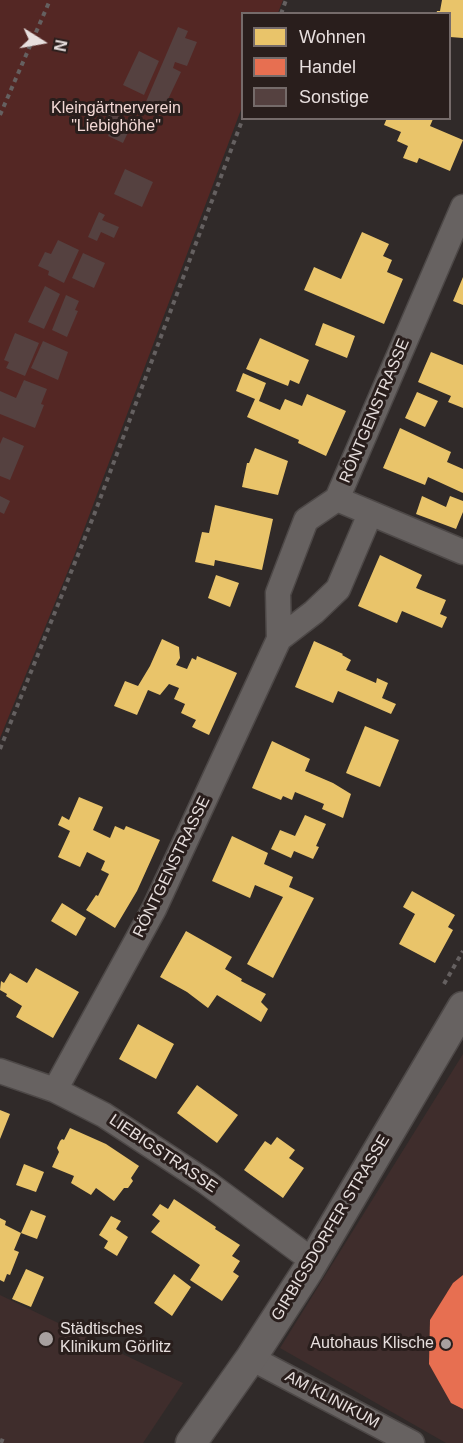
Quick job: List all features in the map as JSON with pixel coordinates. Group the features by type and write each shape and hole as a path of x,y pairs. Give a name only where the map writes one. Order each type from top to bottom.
{"street":[{"name":"RÖNTGENSTRASSE","path":"55,1090 154,909 279,639 278,593 306,520 337,499 463,207"},
{"path":"337,499 463,552"},
{"name":"RÖNTGENSTRASSE","path":"279,639 314,612 338,589 370,514"},
{"name":"GIRBIGSDORFER STRASSE","path":"191,1443 252,1358 314,1261 463,1007"},
{"name":"LIEBIGSTRASSE","path":"0,1071 55,1090 104,1115 206,1182 314,1261"},
{"name":"AM KLINIKUM","path":"252,1358 412,1443"}],"path":[{"path":"0,115 50,0"},
{"path":"0,749 94,515 242,120"}],"shaded area":[{"name":"Autohaus Klische","path":"463,1054 463,1443 446,1443 280,1348"},
{"name":"Städtisches Klinikum Görlitz","path":"0,1295 183,1383 143,1443 0,1443"}],"green space":[{"name":"Kleingärtnerverein \"Liebighöhe\"","path":"0,0 283,0 278,12 241,12 241,110 74,556 0,738"}],"building: Wohnen":[{"path":"442,0 463,0 463,38 451,37 451,12 437,12 440,11"},
{"path":"386,120 433,120 430,126 463,140 450,171 419,158 417,163 403,158 408,146 397,141 401,132 384,125"},
{"path":"362,232 389,244 383,256 392,260 387,272 403,279 384,324 304,290 314,267 341,279"},
{"path":"463,277 463,305 453,301"},
{"path":"323,323 355,336 347,358 315,345"},
{"path":"260,338 309,360 299,384 290,380 288,386 246,369"},
{"path":"431,352 463,365 463,408 448,402 451,396 418,382"},
{"path":"243,373 266,383 259,401 280,410 285,399 302,406 307,394 346,411 326,456 298,443 299,440 247,417 255,399 236,391"},
{"path":"417,392 438,401 425,427 405,418"},
{"path":"400,428 451,452 447,462 463,469 463,493 428,477 425,485 383,468"},
{"path":"255,448 288,461 278,495 242,487 247,463"},
{"path":"422,496 446,507 450,496 463,501 463,512 456,529 416,514"},
{"path":"215,505 273,519 262,570 215,560 214,566 195,562 202,532 209,533"},
{"path":"380,555 422,575 416,588 446,600 440,614 447,617 442,628 402,611 397,623 358,606"},
{"path":"216,575 239,583 230,607 208,598"},
{"path":"162,639 179,647 180,658 176,665 187,669 192,658 196,660 197,656 237,673 209,735 192,727 196,720 181,713 185,704 174,699 179,688 169,684 160,695 148,690 137,715 114,706 125,681 138,686"},
{"path":"314,641 351,660 346,670 376,683 377,678 388,683 382,698 396,704 391,714 338,691 333,703 295,687"},
{"path":"365,726 399,740 380,787 346,773"},
{"path":"272,741 310,759 305,771 351,794 343,818 322,809 324,804 295,792 292,800 283,796 281,800 252,788"},
{"path":"79,797 103,807 93,830 110,838 115,826 124,830 126,826 160,840 137,891 115,928 86,910 96,895 98,896 109,874 101,870 105,861 87,852 80,867 58,857 70,831 58,825 62,816 69,820"},
{"path":"305,815 326,824 313,859 294,851 291,858 271,849 280,830 295,836"},
{"path":"232,836 268,853 264,864 293,877 289,887 314,898 273,978 247,964 283,897 255,885 250,898 212,881"},
{"path":"412,891 455,915 448,927 453,930 435,963 399,944 415,914 403,907"},
{"path":"62,903 86,918 76,936 51,921"},
{"path":"186,931 232,957 225,969 242,979 241,981 266,994 261,1002 268,1009 261,1022 217,995 208,1008 187,992 160,977"},
{"path":"36,968 79,992 53,1038 16,1017 22,1006 0,990 1,981 4,983 10,973 27,983"},
{"path":"138,1024 174,1044 156,1079 119,1059"},
{"path":"197,1085 238,1115 217,1143 177,1113"},
{"path":"0,1110 10,1114 0,1139"},
{"path":"70,1128 106,1144 139,1166 128,1188 124,1188 114,1201 96,1188 91,1195 71,1183 74,1176 52,1167 59,1152 57,1148 60,1141 64,1140"},
{"path":"277,1137 295,1150 289,1158 304,1168 283,1198 244,1170 265,1141 271,1145"},
{"path":"24,1164 44,1172 36,1192 16,1185"},
{"path":"174,1199 240,1245 232,1256 240,1261 233,1272 239,1276 222,1301 190,1280 200,1265 151,1232 160,1221 152,1215 160,1204 168,1209"},
{"path":"31,1210 46,1216 37,1239 21,1233"},
{"path":"111,1216 121,1221 116,1229 128,1237 117,1256 104,1248 108,1241 99,1235"},
{"path":"0,1218 6,1221 5,1225 21,1233 14,1250 19,1252 10,1275 7,1274 4,1282 0,1280"},
{"path":"26,1269 44,1277 31,1307 12,1299"},
{"path":"174,1274 191,1287 172,1316 154,1303"}],"building: Handel":[{"name":"Autohaus Klische","path":"463,1275 463,1409 451,1403 429,1364 430,1320 453,1283"}],"building: Sonstige":[{"path":"178,27 188,31 185,38 197,42 187,66 175,62 173,68 181,72 162,112 145,104"},
{"path":"139,51 159,61 144,95 123,85"},
{"path":"109,112 133,122 123,143 108,136 112,127 104,123"},
{"path":"125,169 153,182 142,207 114,194"},
{"path":"99,212 105,215 102,220 119,227 114,238 101,232 97,241 88,237"},
{"path":"58,240 79,250 64,283 48,275 49,271 38,266 45,252 51,254"},
{"path":"83,253 105,263 94,288 72,278"},
{"path":"45,286 60,294 44,329 28,322"},
{"path":"66,295 79,301 75,310 78,311 67,337 52,330"},
{"path":"15,333 39,343 25,376 6,368 9,362 4,360"},
{"path":"43,341 68,352 58,380 31,368"},
{"path":"24,380 47,389 41,404 44,405 35,428 0,414 0,391 16,398"},
{"path":"3,437 24,446 10,480 0,476 0,444"},
{"path":"0,496 10,501 4,514 0,512"}],"place":[{"name":"Städtisches Klinikum Görlitz","path":"46,1339"},
{"name":"Autohaus Klische","path":"446,1344"}]}
